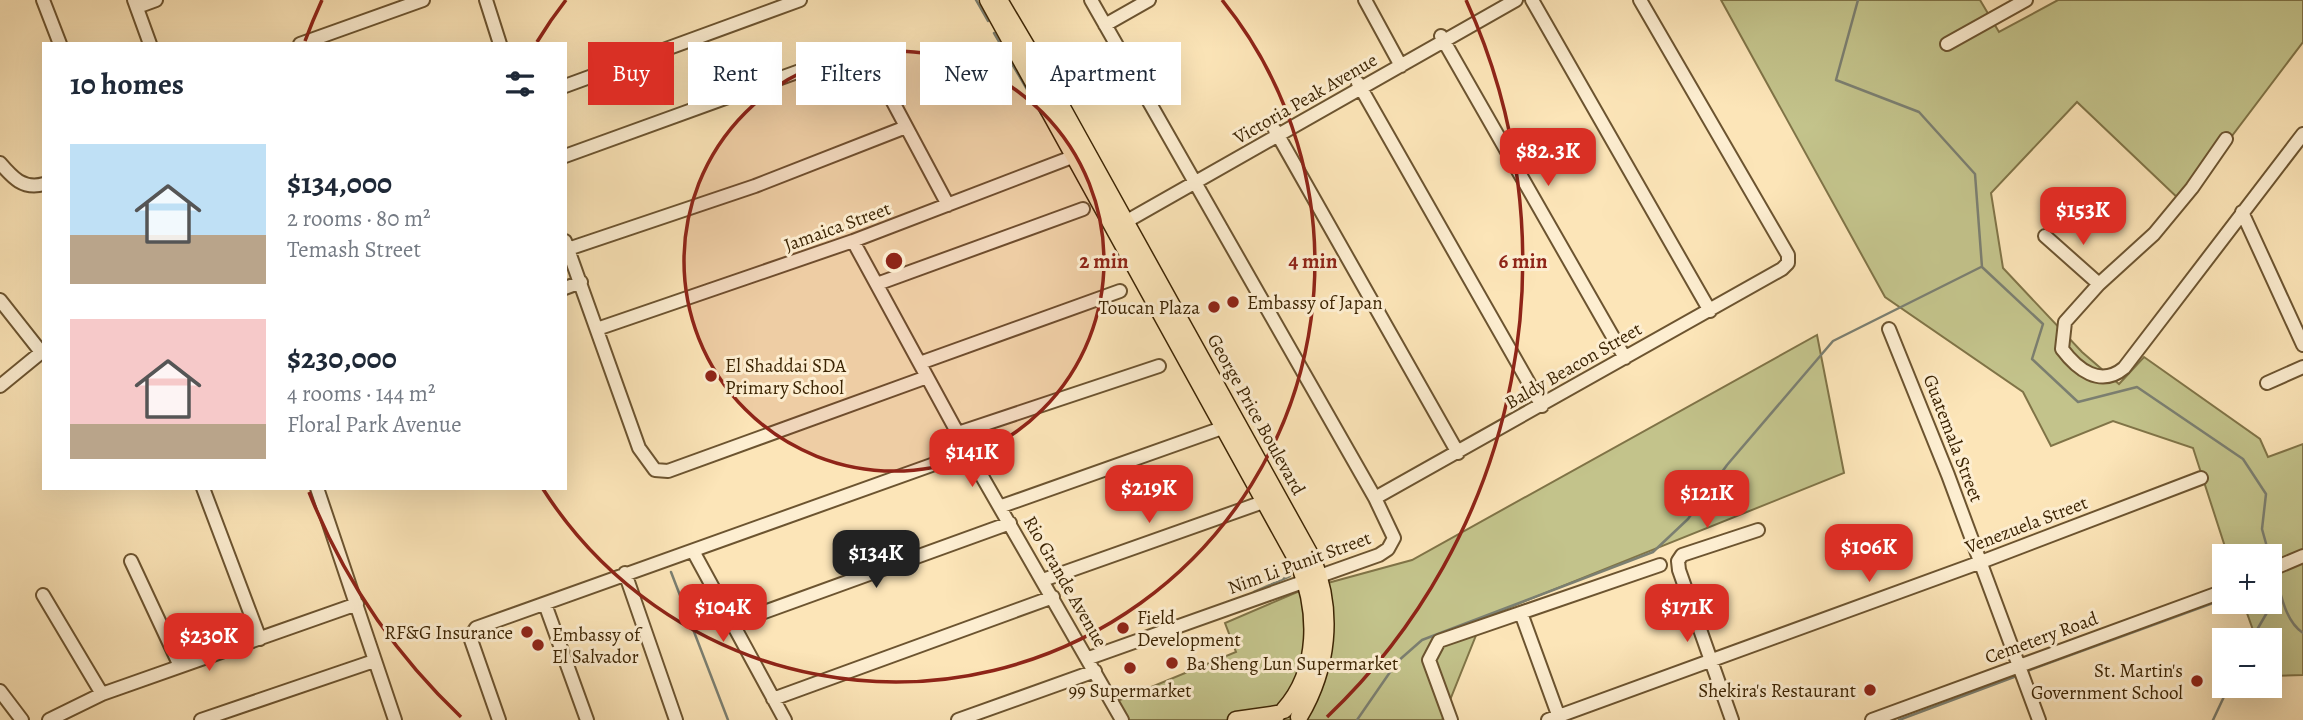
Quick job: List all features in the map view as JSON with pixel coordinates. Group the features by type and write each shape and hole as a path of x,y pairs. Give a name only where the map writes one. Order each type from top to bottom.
{"main road":[{"name":"George Price Boulevard","path":"988,0 1080,153"},
{"name":"George Price Boulevard","path":"999,0 1313,578 1317,648 1313,688 1286,716"},
{"name":"George Price Boulevard","path":"1200,368 1265,500 1313,578"},
{"path":"1236,720 1286,716"}],"street":[{"path":"149,42 135,4 156,0"},
{"path":"306,42 422,0"},
{"path":"486,0 499,42"},
{"path":"567,85 800,0"},
{"path":"1091,0 1375,498"},
{"path":"1105,25 1149,0"},
{"path":"1365,0 1399,62"},
{"path":"1500,0 1443,39 1625,358"},
{"name":"Victoria Peak Avenue","path":"1118,222 1399,62 1516,0"},
{"path":"1532,0 1710,311"},
{"name":"Baldy Beacon Street","path":"1375,498 1710,311 1788,263 1788,256 1640,0"},
{"path":"1947,44 2004,5 2026,0"},
{"path":"49,1 59,42"},
{"path":"567,155 855,51 869,57 948,205"},
{"path":"1359,86 1542,406"},
{"path":"906,127 755,186 567,245 639,448 655,470 668,471 927,377"},
{"path":"1276,132 1458,453"},
{"path":"2226,139 2159,229 2099,284 2065,322 2060,342 2062,349 2081,370 2094,377 2116,375 2124,368 2303,134"},
{"name":"Jamaica Street","path":"597,329 853,242 1080,153"},
{"path":"0,163 13,178 25,186 42,184"},
{"path":"877,284 1083,209"},
{"path":"2242,212 2303,345"},
{"path":"2045,236 2099,284"},
{"name":"Rio Grande Avenue","path":"853,242 968,453 1002,506 1122,720"},
{"path":"567,287 581,282"},
{"path":"920,363 1120,291"},
{"path":"0,300 42,351 0,386"},
{"name":"Guatemala Street","path":"1889,329 1981,562 2039,720"},
{"path":"958,433 1159,366"},
{"path":"2267,383 2303,368"},
{"path":"1002,506 1222,428"},
{"path":"499,720 470,638 476,628 968,453"},
{"name":"Venezuela Street","path":"1556,718 2201,478"},
{"path":"204,490 260,639"},
{"path":"318,490 395,720"},
{"name":"Nim Li Punit Street","path":"958,720 1092,664 1388,549 1394,538 1393,530 1375,498"},
{"path":"1043,580 1265,500"},
{"path":"731,624 1010,523"},
{"path":"1732,720 1678,561 1682,555 1758,530"},
{"path":"692,551 785,720"},
{"path":"2282,565 2303,556"},
{"path":"131,561 180,666"},
{"path":"1451,720 1429,660 1433,647 1445,638 1660,565"},
{"path":"625,573 676,720"},
{"path":"43,595 102,694"},
{"name":"Cemetery Road","path":"1872,720 2212,595"},
{"path":"773,699 1053,597"},
{"path":"49,720 102,694 357,604"},
{"path":"545,604 587,720"},
{"path":"1521,613 1556,718"},
{"path":"201,720 374,661"},
{"path":"0,691 22,720"}],"green space":[{"path":"1721,0 1980,0 1999,32 2058,0 2303,0 2303,42 2182,202 2077,102 1991,193 2003,268 2082,352 2119,384 2144,357 2260,439 2268,457 2303,444 2303,675 2282,676 2282,628 2252,628 2247,614 2282,614 2282,544 2224,544 2193,448 2113,421 2051,446 2023,392 1885,297"},
{"path":"1817,335 1844,473 1483,618 1442,720 1126,720 1115,702 1236,652 1225,623 1302,590 1412,560"}],"waterway":[{"path":"976,0 988,21"},
{"path":"1858,0 1836,80 1919,112 1975,174 1982,267 2043,324 2032,359 2078,402 2137,387 2243,459 2266,494 2262,529 2266,544"},
{"path":"994,33 1042,115"},
{"path":"1357,720 1397,662 1422,640 1653,552 1688,519 1727,465 1833,341 1981,267"},
{"path":"1254,592 1290,576 1292,566"},
{"path":"671,572 728,720"},
{"path":"2282,598 2292,622 2303,633"},
{"path":"2027,671 2212,603"},
{"path":"2258,628 2266,614"},
{"path":"1899,720 2014,677"},
{"path":"2213,720 2223,698"}],"place":[{"name":"Embassy of Japan","path":"1233,302"},
{"name":"Toucan Plaza","path":"1214,307"},
{"name":"El Shaddai SDA Primary School","path":"711,376"},
{"name":"Field Development","path":"1123,628"},
{"name":"RF&G Insurance","path":"527,632"},
{"name":"Embassy of El Salvador","path":"538,645"},
{"name":"Ba Sheng Lun Supermarket","path":"1172,663"},
{"name":"99 Supermarket","path":"1130,668"},
{"name":"St. Martin's Government School","path":"2197,681"},
{"name":"Shekira's Restaurant","path":"1870,690"}]}
